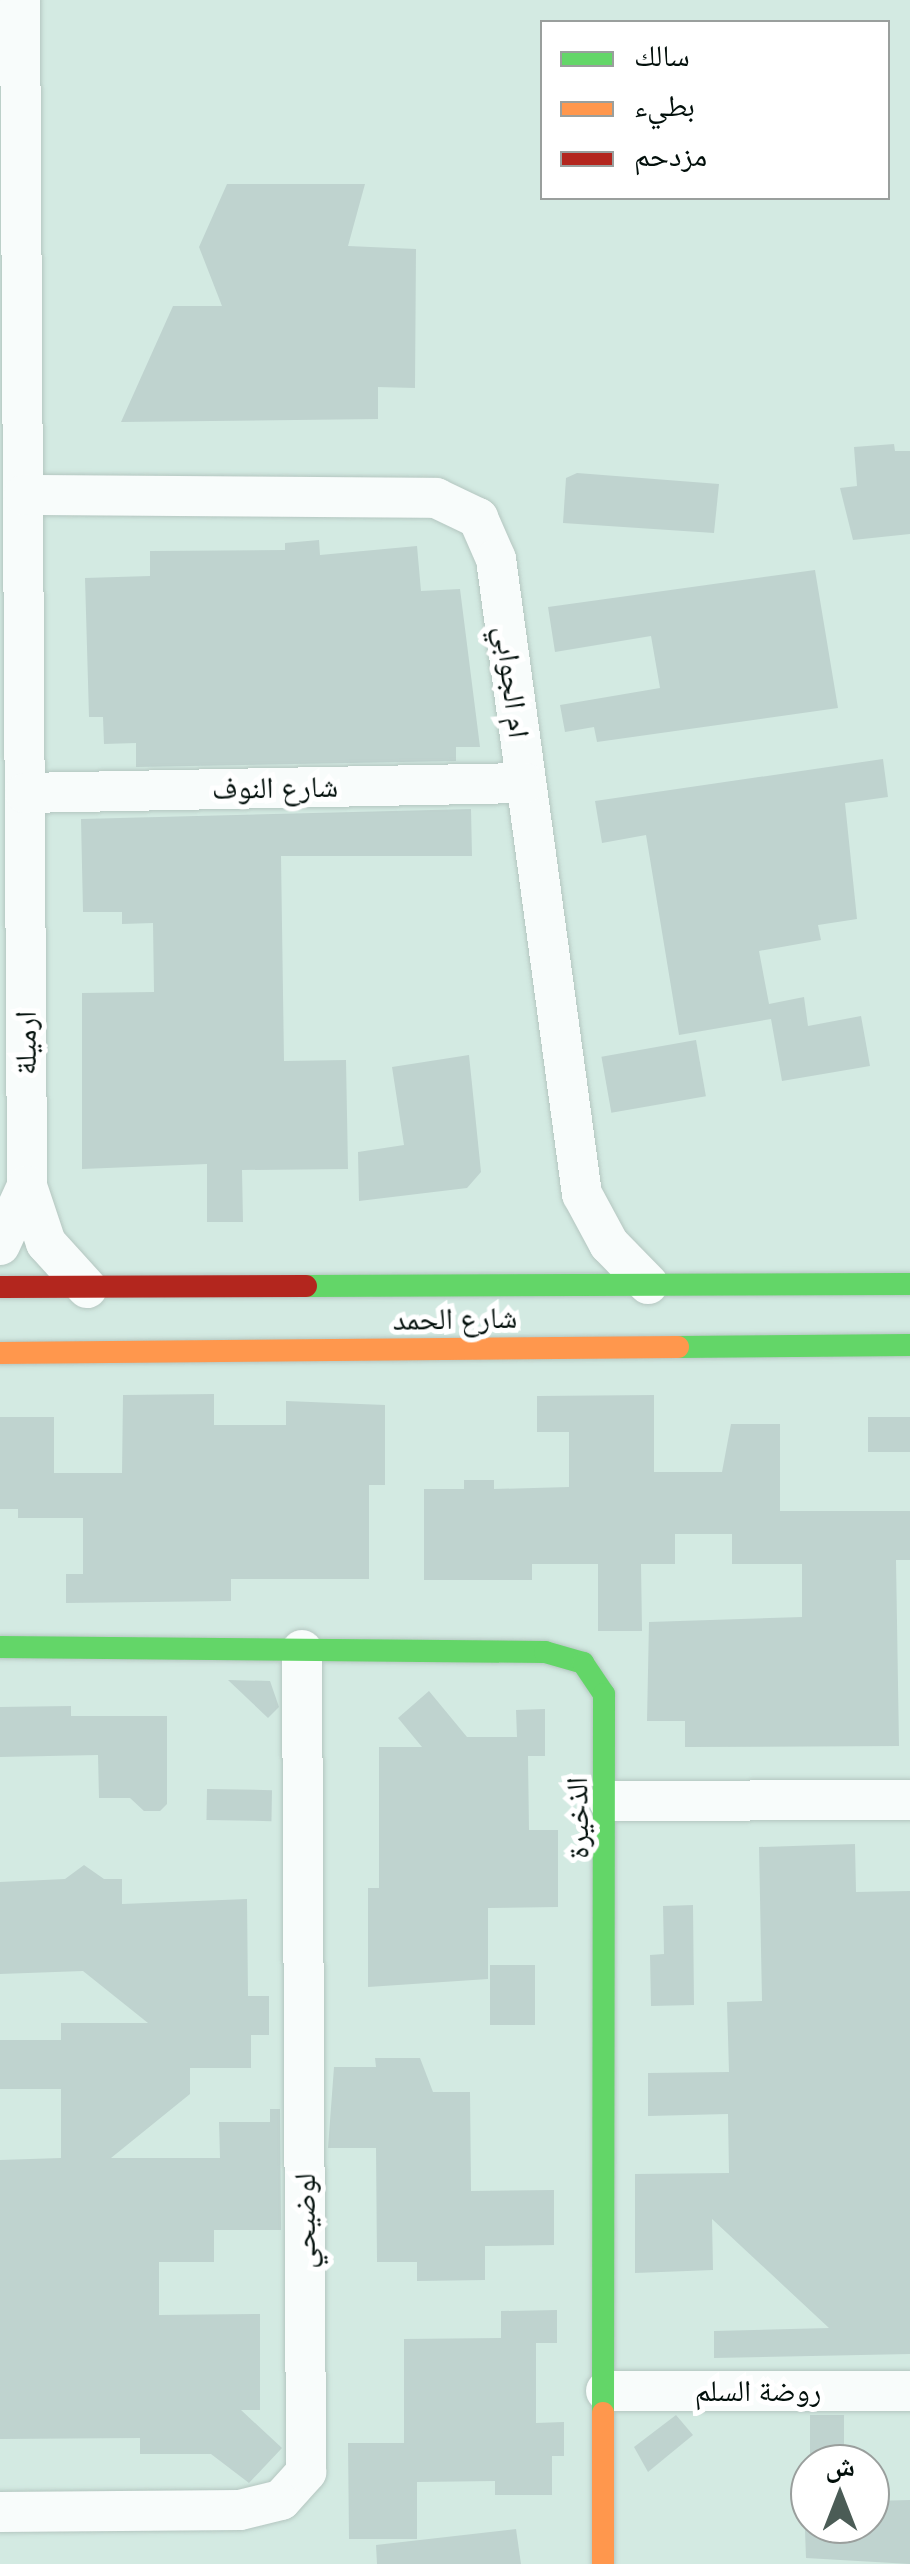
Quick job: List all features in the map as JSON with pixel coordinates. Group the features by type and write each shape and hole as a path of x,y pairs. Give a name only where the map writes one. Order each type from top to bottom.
{"street":[{"name":"ارميلة","path":"20,0 25,793 13,975 27,1186 46,1243 87,1288"},
{"name":"ام الجوابي","path":"24,495 436,498 466,509 487,530 496,559 582,1194 609,1244 648,1284"},
{"name":"شارع النوف","path":"25,793 525,783"},
{"name":"ارميلة","path":"0,1246 27,1186"},
{"name":"شارع الحمد","path":"0,1287 909,1284"},
{"name":"شارع الحمد","path":"0,1353 910,1345"},
{"name":"الذخيرة","path":"0,1647 545,1652 583,1662 604,1694 609,1801 604,2564"},
{"name":"لوضيحي","path":"0,2512 240,2510 282,2500 306,2472 302,1650"},
{"path":"609,1801 910,1800"},
{"name":"روضة السلم","path":"606,2390 910,2391"}],"building":[{"path":"227,184 365,184 348,246 416,249 415,388 378,387 378,419 121,422 173,306 222,306 199,247"},
{"path":"894,444 895,451 910,451 910,534 853,540 840,488 857,486 854,447"},
{"path":"577,473 719,484 714,533 563,523 566,478"},
{"path":"319,540 320,555 417,546 421,591 460,589 480,747 456,747 456,761 136,767 136,743 104,744 103,717 89,717 85,578 150,576 150,551 285,550 285,543"},
{"path":"815,570 838,708 597,742 594,727 565,732 560,705 660,688 651,636 555,652 548,607"},
{"path":"883,759 888,797 845,803 857,919 818,925 821,940 759,951 769,1004 804,997 808,1026 861,1016 870,1066 782,1081 771,1019 679,1035 646,835 602,843 595,801"},
{"path":"471,809 472,856 281,856 284,1061 346,1060 348,1169 242,1170 243,1222 207,1222 207,1164 82,1169 82,993 154,992 153,923 122,924 122,912 83,912 81,819"},
{"path":"696,1040 706,1096 611,1113 601,1057"},
{"path":"469,1055 481,1172 467,1188 359,1201 358,1152 404,1145 392,1067"},
{"path":"214,1394 214,1425 286,1425 286,1401 385,1405 385,1485 369,1485 369,1579 231,1579 231,1601 66,1603 66,1574 83,1574 83,1518 18,1518 18,1509 0,1509 0,1417 54,1417 54,1473 122,1473 123,1395"},
{"path":"654,1395 654,1472 722,1472 731,1424 780,1424 780,1511 910,1511 910,1560 896,1560 899,1746 685,1747 685,1721 647,1721 649,1622 802,1617 802,1564 732,1564 732,1534 675,1534 675,1564 641,1564 642,1631 598,1631 598,1564 532,1564 532,1580 424,1580 424,1489 464,1489 464,1480 494,1480 494,1489 569,1487 569,1432 537,1432 537,1396"},
{"path":"868,1417 910,1417 910,1452 868,1452"},
{"path":"228,1680 270,1681 279,1707 268,1718"},
{"path":"429,1691 467,1737 517,1737 516,1710 545,1709 545,1756 528,1756 529,1830 558,1830 558,1907 488,1908 488,1979 368,1987 368,1888 379,1888 379,1747 422,1747 398,1718"},
{"path":"71,1706 71,1716 167,1716 167,1804 160,1811 144,1811 130,1798 99,1798 98,1755 0,1757 0,1707"},
{"path":"207,1789 272,1790 271,1821 206,1820"},
{"path":"855,1844 856,1892 910,1891 910,2354 714,2358 714,2331 829,2328 712,2219 713,2270 635,2273 635,2174 729,2173 728,2114 648,2116 648,2073 729,2072 727,2002 762,2001 759,1847"},
{"path":"84,1865 104,1879 122,1879 122,1904 247,1899 248,1996 269,1996 269,2035 251,2035 251,2068 190,2068 190,2094 111,2158 220,2158 219,2122 270,2122 270,2109 280,2109 281,2230 214,2230 214,2262 159,2262 159,2315 260,2314 260,2410 241,2410 282,2448 249,2483 211,2454 140,2454 140,2438 0,2439 0,2160 61,2158 61,2089 0,2089 0,2040 61,2040 61,2023 148,2023 83,1971 0,1974 0,1882 65,1879"},
{"path":"693,1905 694,2005 651,2006 650,1955 664,1954 663,1906"},
{"path":"490,1965 535,1965 535,2025 490,2025"},
{"path":"375,2058 420,2058 433,2092 470,2092 471,2191 554,2190 554,2245 485,2246 485,2280 417,2281 417,2262 377,2262 376,2148 328,2148 334,2067 376,2067"},
{"path":"557,2310 557,2343 536,2343 536,2423 564,2422 564,2456 552,2456 552,2495 495,2495 495,2481 417,2482 417,2539 349,2539 348,2443 404,2443 404,2339 501,2338 501,2311"},
{"path":"676,2415 693,2435 648,2472 634,2447"},
{"path":"810,2415 844,2415 844,2444 810,2444"},
{"path":"910,2500 910,2564 806,2558 806,2544 890,2544 890,2501"},
{"path":"516,2529 521,2564 377,2564 376,2545"}],"traffic: fast":[{"path":"306,1286 910,1284"},
{"path":"678,1347 910,1345"},
{"path":"0,1647 545,1652 583,1663 604,1694 603,2413"}],"traffic: slow":[{"path":"0,1353 678,1347"},
{"path":"603,2413 603,2564"}],"traffic: jam":[{"path":"0,1287 306,1286"}]}
